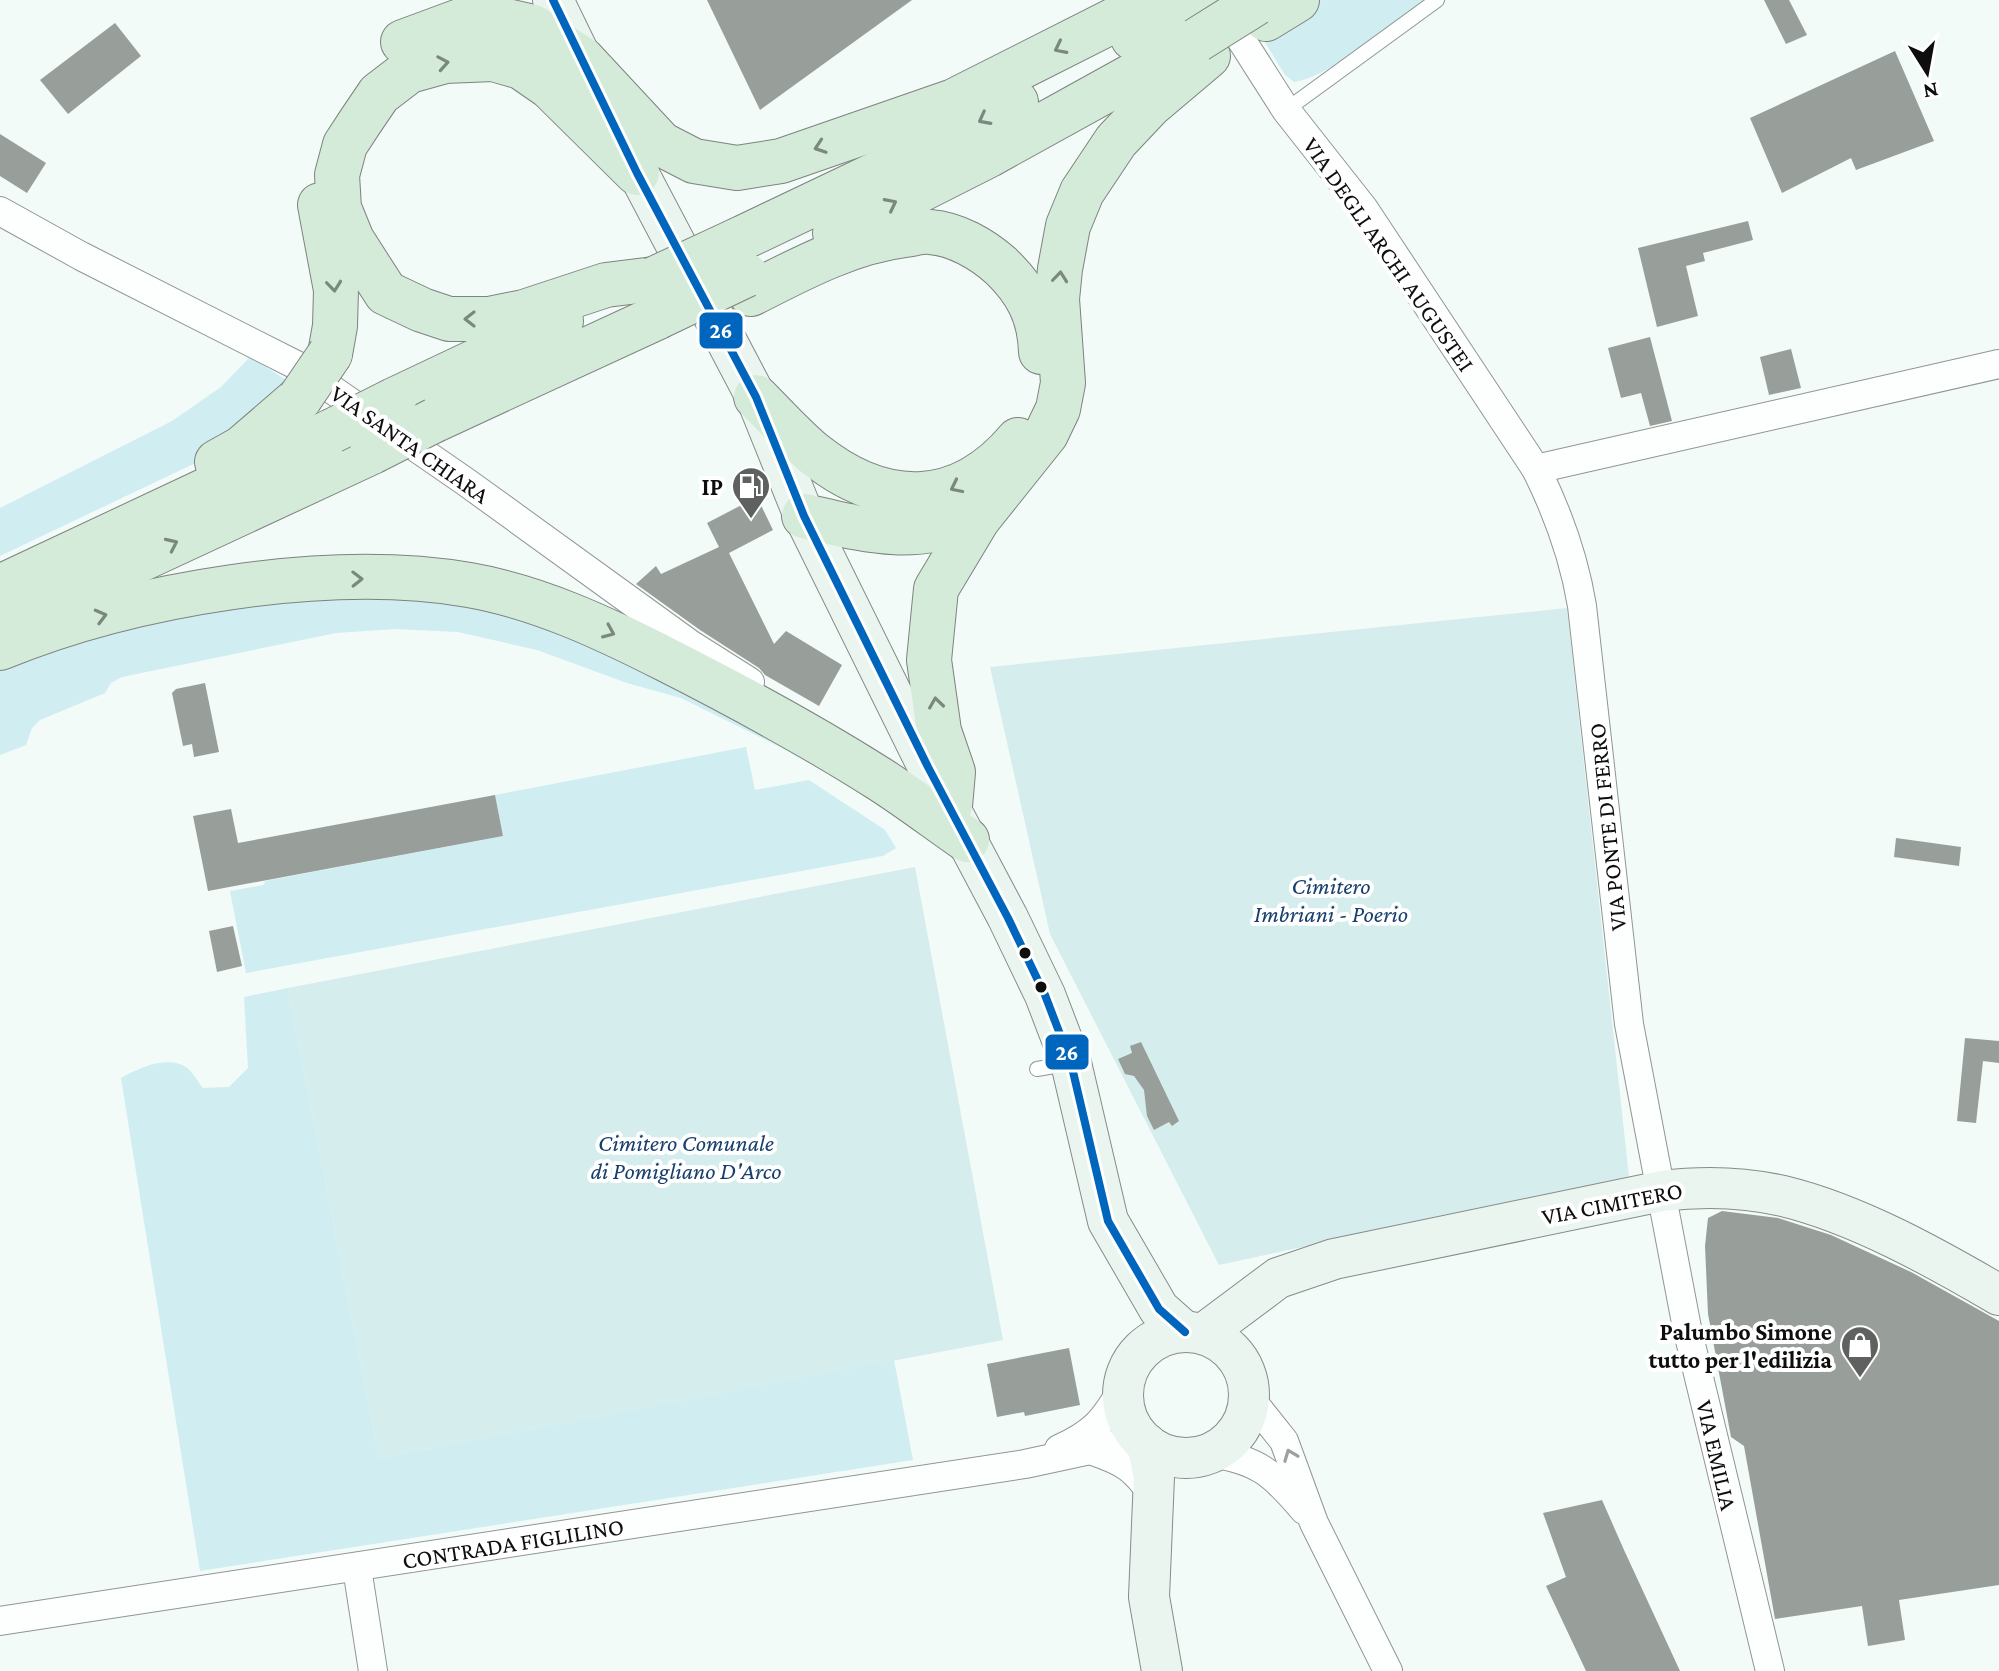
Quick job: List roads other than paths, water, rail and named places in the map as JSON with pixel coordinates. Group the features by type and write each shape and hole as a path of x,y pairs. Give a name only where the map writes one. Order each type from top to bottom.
{"highway":[{"path":"0,585 49,546 126,510 242,448 300,398 330,354 335,326 336,290 316,187 336,124 353,94 439,0"},
{"path":"403,42 460,21 498,19 533,27 582,59 661,144 694,161 737,168 781,161 1186,22 1259,4"},
{"path":"0,585 394,400 659,310 989,155 1186,22"},
{"path":"958,823 953,772 939,731 929,660 936,589 978,519 1046,434 1058,409 1063,383 1057,299 1068,226 1082,192 1116,141 1150,105 1186,22"},
{"path":"637,173 550,87 521,67 493,59 445,61 409,71 379,94 345,145 337,175 339,208 352,240 386,293 449,319 489,319 524,312 606,285 659,310"},
{"path":"745,269 810,264 889,237 929,232 961,240 986,252 1019,283 1040,330 1040,390 1032,417 1017,441 998,462 942,493 918,496 878,491 815,454 756,397"},
{"path":"0,624 372,452 483,397 568,377 659,310"},
{"path":"804,516 877,532 910,534 952,528 978,519"},
{"path":"0,648 40,632 151,602 241,586 396,578 470,585 554,608 636,644 712,683 958,823"}],"main road":[{"path":"553,0 637,173 756,397 804,516 1045,995 1054,1066 1108,1221 1119,1274 1131,1299 1138,1326 1127,1415 1144,1442 1154,1477 1149,1597 1162,1671"},
{"name":"VIA CIMITERO","path":"1194,1333 1278,1278 1303,1269 1365,1253 1692,1187 1738,1189 1783,1196 1841,1215 1947,1265 1999,1295"},
{"path":"1108,1221 1159,1309 1194,1333 1218,1340 1232,1351 1246,1381"},
{"path":"1144,1442 1170,1456 1201,1455 1230,1440 1244,1421 1248,1335 1258,1313 1303,1269"},
{"path":"1131,1371 1151,1342 1167,1334 1194,1333"},
{"path":"1152,1562 1163,1543 1172,1502 1201,1455"}],"street":[{"name":"VIA DEGLI ARCHI AUGUSTEI","path":"1259,4 1286,110 1364,209 1536,469"},
{"name":"VIA SANTA CHIARA","path":"0,211 81,256 298,366 466,482 690,644 755,685 787,726"},
{"path":"1536,469 1999,364"},
{"name":"VIA PONTE DI FERRO","path":"1536,469 1557,512 1577,576 1629,1024 1662,1191"},
{"path":"755,685 893,764 917,771 928,767"},
{"name":"VIA EMILIA","path":"1662,1191 1687,1328 1770,1671"},
{"name":"CONTRADA FIGLILINO","path":"1025,1464 1082,1438 1100,1425 1131,1371"},
{"path":"1246,1381 1284,1441 1314,1523 1388,1671"},
{"name":"CONTRADA FIGLILINO","path":"0,1621 1025,1464 1144,1442"},
{"path":"1093,1451 1122,1461 1143,1480 1154,1496"},
{"path":"1201,1455 1236,1456 1253,1462 1272,1474 1314,1523"},
{"path":"357,1568 373,1671"}],"lane":[{"path":"1286,110 1437,0"}],"place":[{"name":"IP","path":"751,520"},
{"name":"Palumbo Simone tutto per l'edilizia","path":"1860,1379"}],"park label":[{"name":"Cimitero Imbriani - Poerio","path":"1331,899"},
{"name":"Cimitero Comunale di Pomigliano D'Arco","path":"686,1156"}]}
